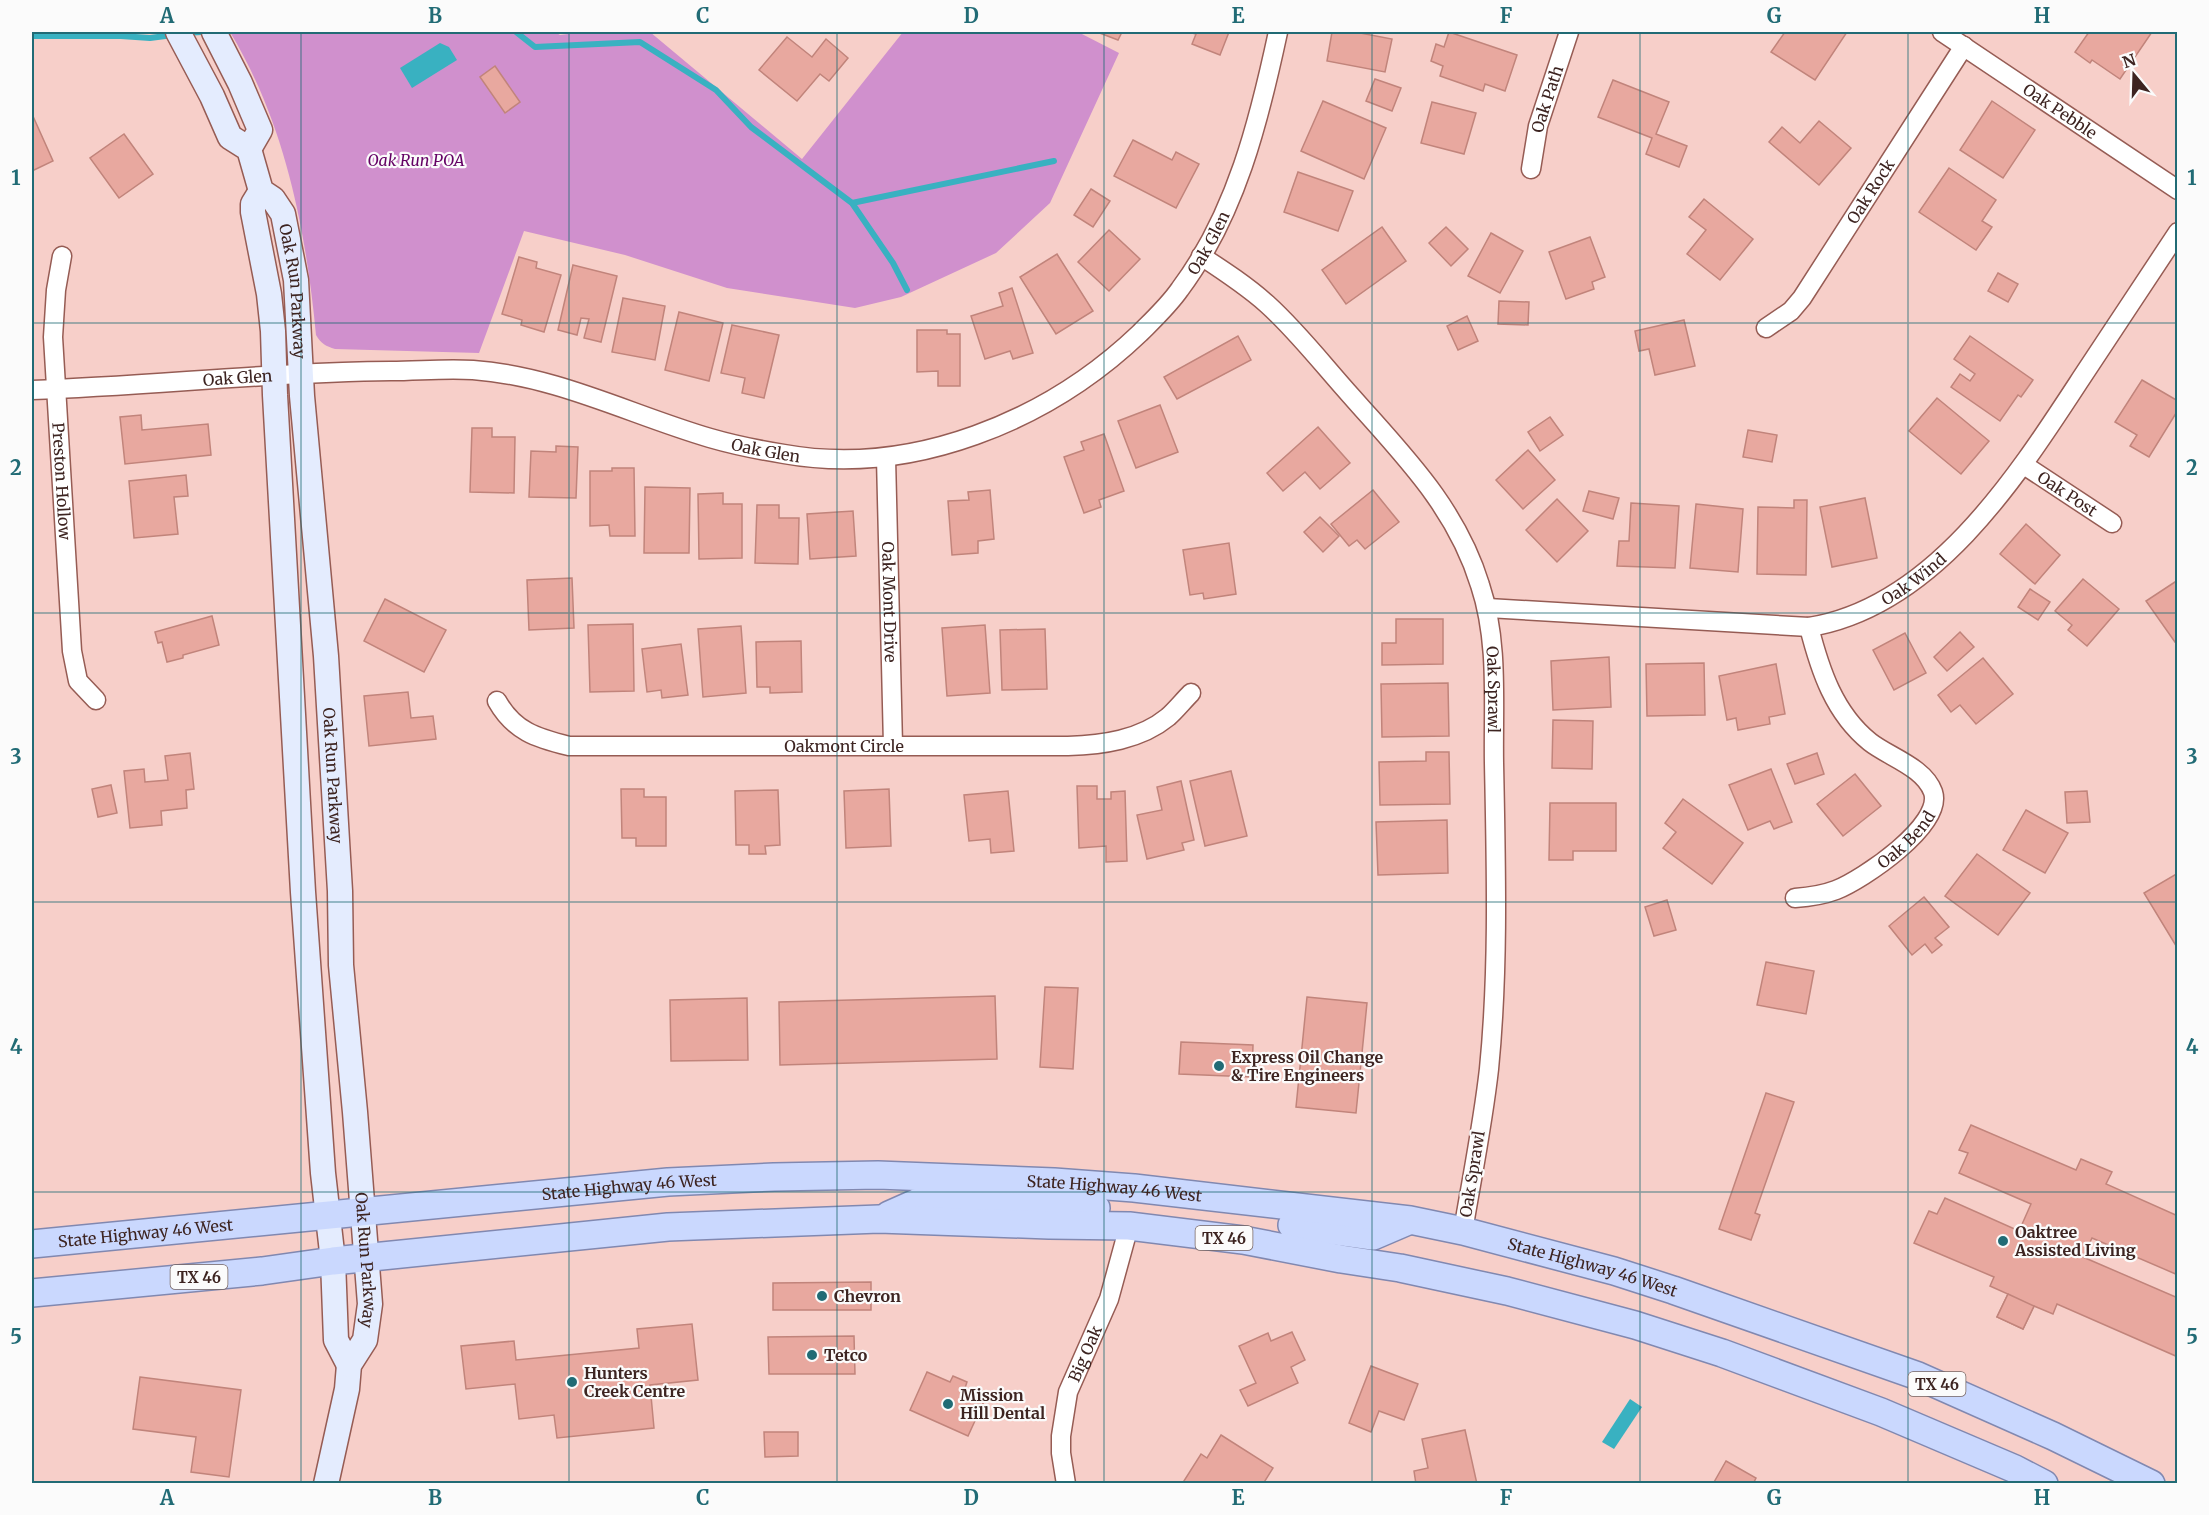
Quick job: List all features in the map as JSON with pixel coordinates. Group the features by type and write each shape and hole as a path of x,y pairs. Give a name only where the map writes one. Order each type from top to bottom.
{"main road":[{"name":"State Highway 46 West","path":"32,1244 363,1214 668,1182 878,1175 1134,1188 1410,1220 1463,1231 1614,1271 1918,1376 2053,1436 2151,1484"},
{"path":"879,1219 916,1203 934,1199 1104,1209 1121,1201 1134,1188"},
{"path":"1129,1226 1134,1210 1146,1206 1372,1236 1410,1220"},
{"name":"TX 46","path":"32,1293 262,1271 668,1227 879,1219 1129,1226 1243,1240 1400,1268 1495,1288 1635,1325 1722,1353 1881,1412 2015,1469 2044,1484"}],"street":[{"path":"178,32 212,96 230,137 249,149 260,130 240,83 214,32"},
{"name":"Oak Glen","path":"32,390 275,374 472,370 519,376 575,391 712,439 803,457 886,458 954,442 1003,424 1044,404 1080,382 1122,350 1180,290 1202,256 1244,164 1258,119 1278,32"},
{"name":"Oak Path","path":"1531,169 1538,126 1569,32"},
{"name":"Oak Pebble","path":"1942,32 2178,190"},
{"name":"Oak Rock","path":"1766,328 1791,311 1802,298 1964,46"},
{"name":"Oak Run Parkway","path":"249,149 261,191 273,199 283,214 296,280 301,373 326,656 340,891 341,965 370,1304 365,1340 349,1365 347,1389 326,1484"},
{"name":"Oak Run Parkway","path":"261,191 253,204 253,212 269,294 273,331 303,892 323,1173 333,1262 336,1340 349,1365"},
{"name":"Oak Wind","path":"1488,608 1809,627 1849,618 1897,594 1920,577 1954,545 2024,465 2178,232"},
{"name":"Preston Hollow","path":"62,256 53,314 72,651 78,681 96,700"},
{"name":"Oak Sprawl","path":"1202,256 1227,272 1268,305 1412,465 1437,496 1454,524 1488,608 1493,659 1496,882 1494,1000 1488,1072 1463,1231"},
{"name":"Oak Mont Drive","path":"886,458 893,745"},
{"name":"Oak Post","path":"2024,465 2112,523"},
{"name":"Oak Bend","path":"1795,898 1835,891 1890,859 1924,822 1934,803 1934,794 1923,776 1869,741 1852,725 1836,704 1824,678 1809,627"},
{"name":"Oakmont Circle","path":"497,701 510,721 523,730 552,742 569,746 1094,745 1144,732 1167,718 1191,693"},
{"name":"Big Oak","path":"1066,1484 1061,1454 1061,1436 1068,1392 1109,1299 1129,1226"}],"green space":[{"name":"Oak Run POA","path":"230,32 555,32 560,35 584,32 650,32 802,159 903,32 1078,32 1119,53 1050,203 996,253 901,297 855,308 727,288 625,255 524,231 479,353 335,349 320,341 316,335 299,217 279,140 249,67"}],"water":[{"path":"440,43 449,47 457,60 412,88 400,68"},
{"path":"1630,1399 1642,1407 1614,1449 1602,1442"}],"building":[{"path":"1097,32 1122,32 1118,40"},
{"path":"1188,32 1229,32 1220,55 1192,44 1196,34"},
{"path":"1332,32 1355,32 1392,39 1385,72 1327,61"},
{"path":"1449,32 1517,55 1505,91 1485,84 1483,91 1440,76 1443,66 1431,61 1436,44 1444,47"},
{"path":"1785,32 1847,32 1815,80 1771,52"},
{"path":"2089,32 2152,32 2120,79 2092,60 2090,63 2075,52"},
{"path":"787,37 812,57 826,39 848,58 829,81 820,74 797,101 759,70"},
{"path":"495,66 520,102 505,113 480,77"},
{"path":"1375,79 1401,88 1392,111 1366,101"},
{"path":"1613,80 1669,102 1656,134 1687,146 1679,167 1646,154 1652,138 1598,117"},
{"path":"1323,101 1386,128 1364,179 1301,151"},
{"path":"1992,101 2035,130 2003,178 1960,150"},
{"path":"1432,102 1476,113 1464,154 1421,143"},
{"path":"32,114 53,161 32,171"},
{"path":"1819,121 1851,148 1819,185 1769,142 1782,127 1800,143"},
{"path":"124,134 153,174 119,198 90,158"},
{"path":"1133,140 1172,160 1176,152 1199,164 1176,208 1114,176"},
{"path":"1949,168 1996,200 1982,221 1992,227 1976,250 1919,212"},
{"path":"1298,172 1353,191 1338,231 1284,212"},
{"path":"1091,189 1110,201 1093,227 1074,215"},
{"path":"1704,199 1753,239 1720,280 1687,254 1706,230 1689,217"},
{"path":"1382,227 1406,261 1346,304 1322,270"},
{"path":"1446,227 1468,249 1451,266 1429,243"},
{"path":"1109,230 1140,259 1109,291 1078,262"},
{"path":"1491,233 1523,251 1500,293 1468,276"},
{"path":"1590,237 1605,277 1592,282 1594,289 1566,299 1549,252"},
{"path":"1057,254 1093,311 1056,334 1020,277"},
{"path":"519,257 537,262 536,268 561,275 544,332 521,325 522,320 502,314"},
{"path":"573,265 617,276 601,342 584,338 589,319 581,318 577,335 558,330"},
{"path":"1998,273 2018,284 2008,302 1988,291"},
{"path":"1012,288 1033,353 1013,359 1010,351 985,359 971,316 1003,306 999,293"},
{"path":"623,298 665,306 655,360 612,352"},
{"path":"1499,301 1529,302 1528,325 1498,324"},
{"path":"679,312 723,323 709,381 665,370"},
{"path":"1467,316 1478,341 1458,350 1447,326"},
{"path":"1684,320 1695,366 1655,375 1649,349 1639,351 1635,331"},
{"path":"732,325 779,335 764,398 742,393 745,378 721,373"},
{"path":"917,330 947,330 947,334 960,334 960,386 938,386 938,371 917,372"},
{"path":"1238,336 1251,360 1177,399 1164,377"},
{"path":"1970,336 2033,380 2021,397 2018,395 2000,421 1951,387 1960,374 1970,381 1975,374 1954,359"},
{"path":"2142,380 2178,401 2178,410 2149,457 2130,446 2137,435 2115,422"},
{"path":"1937,398 1989,441 1961,474 1909,431"},
{"path":"1160,405 1178,452 1136,468 1118,421"},
{"path":"141,415 142,430 208,424 211,455 125,464 120,417"},
{"path":"1550,417 1563,435 1540,451 1528,432"},
{"path":"1318,427 1350,463 1320,489 1305,472 1283,491 1267,473"},
{"path":"472,428 492,428 492,437 515,437 514,493 470,492"},
{"path":"1748,430 1777,435 1772,462 1743,457"},
{"path":"1104,434 1124,491 1099,500 1101,507 1084,513 1064,457 1084,450 1081,442"},
{"path":"556,446 578,447 576,498 529,497 531,451 556,452"},
{"path":"1528,450 1555,480 1523,509 1496,480"},
{"path":"612,468 634,468 635,536 610,536 609,525 590,526 590,471 612,471"},
{"path":"186,475 188,496 174,497 178,534 134,538 129,481"},
{"path":"645,487 690,488 689,553 644,553"},
{"path":"990,490 994,539 978,541 978,553 952,555 948,501 969,500 968,492"},
{"path":"1373,490 1399,522 1365,549 1357,540 1349,546 1331,524"},
{"path":"1589,491 1619,498 1613,519 1583,511"},
{"path":"723,493 723,504 742,504 742,558 699,559 698,494"},
{"path":"1865,498 1877,558 1832,567 1820,507"},
{"path":"1557,499 1588,531 1557,562 1526,530"},
{"path":"1794,500 1807,500 1806,575 1757,574 1758,507 1794,508"},
{"path":"1631,503 1679,506 1675,568 1617,566 1619,541 1629,541"},
{"path":"1696,504 1743,509 1738,572 1690,568"},
{"path":"757,505 779,505 779,518 799,518 798,564 755,563"},
{"path":"853,511 856,556 810,559 807,514"},
{"path":"1320,517 1339,536 1323,552 1304,532"},
{"path":"2026,524 2060,555 2035,584 2000,554"},
{"path":"1229,543 1236,594 1204,599 1203,593 1190,595 1183,550"},
{"path":"572,578 574,628 529,630 527,580"},
{"path":"2083,579 2119,609 2087,646 2068,630 2072,625 2055,611"},
{"path":"2178,580 2178,641 2175,642 2146,601"},
{"path":"2030,589 2050,602 2038,620 2018,607"},
{"path":"385,599 446,630 424,672 364,641"},
{"path":"212,616 219,645 167,662 162,642 158,643 155,632"},
{"path":"1396,619 1443,619 1443,664 1382,665 1382,643 1396,643"},
{"path":"633,624 634,691 590,692 588,625"},
{"path":"985,625 990,693 947,696 942,628"},
{"path":"741,626 746,693 703,697 698,629"},
{"path":"1045,629 1047,689 1002,690 1000,630"},
{"path":"1960,632 1974,647 1947,671 1934,657"},
{"path":"1905,633 1926,673 1894,690 1873,650"},
{"path":"801,641 802,692 770,693 770,687 757,687 756,642"},
{"path":"681,644 688,695 662,698 661,690 647,692 642,649"},
{"path":"1609,657 1611,707 1553,710 1551,661"},
{"path":"1983,658 2013,694 1976,724 1960,705 1951,712 1938,695"},
{"path":"1704,663 1705,715 1647,716 1646,664"},
{"path":"1776,664 1785,714 1769,717 1770,724 1738,730 1736,718 1727,720 1719,676"},
{"path":"1448,683 1449,736 1382,737 1381,684"},
{"path":"408,692 411,718 433,716 436,739 369,746 364,696"},
{"path":"1553,720 1593,721 1592,769 1552,768"},
{"path":"1426,752 1449,752 1450,804 1380,805 1379,762 1426,761"},
{"path":"190,753 194,789 186,790 187,808 161,811 162,825 130,828 124,771 144,769 145,782 168,780 165,756"},
{"path":"1817,753 1824,774 1795,784 1787,764"},
{"path":"1771,769 1792,822 1774,829 1770,821 1748,830 1729,785"},
{"path":"1231,771 1247,836 1205,846 1190,781"},
{"path":"1855,774 1881,806 1843,836 1817,804"},
{"path":"1181,781 1194,840 1182,843 1184,850 1147,859 1137,815 1162,810 1157,787"},
{"path":"111,785 117,813 98,817 92,789"},
{"path":"1077,786 1097,786 1097,799 1111,799 1111,792 1125,791 1127,861 1106,862 1106,846 1079,848"},
{"path":"621,789 644,789 644,797 666,797 666,846 636,846 636,838 622,838"},
{"path":"889,789 891,846 846,848 844,791"},
{"path":"778,790 780,845 765,846 766,854 749,854 749,845 736,845 735,791"},
{"path":"1008,791 1014,851 991,853 990,839 969,841 964,795"},
{"path":"2087,791 2090,822 2067,823 2065,792"},
{"path":"1683,799 1743,843 1712,884 1663,848 1676,832 1665,823"},
{"path":"1550,803 1616,803 1616,851 1573,851 1573,860 1549,860"},
{"path":"2026,810 2068,833 2045,873 2003,850"},
{"path":"1447,820 1448,873 1378,875 1376,822"},
{"path":"1977,854 2030,893 1998,935 1945,896"},
{"path":"2178,873 2178,949 2144,893"},
{"path":"1924,897 1949,927 1935,938 1942,945 1932,953 1925,944 1912,955 1889,926"},
{"path":"1667,900 1676,930 1654,936 1645,907"},
{"path":"1766,962 1814,971 1806,1014 1757,1005"},
{"path":"1045,987 1078,988 1073,1069 1040,1067"},
{"path":"995,996 997,1059 780,1065 779,1002"},
{"path":"1307,997 1367,1003 1356,1113 1296,1107"},
{"path":"747,998 748,1060 671,1061 670,1000"},
{"path":"1181,1042 1253,1045 1252,1077 1179,1074"},
{"path":"1766,1093 1794,1102 1755,1213 1760,1215 1751,1240 1719,1229"},
{"name":"Oaktree Assisted Living","path":"1971,1125 2076,1170 2081,1159 2112,1172 2106,1184 2178,1216 2178,1275 2092,1238 2083,1257 2178,1298 2178,1357 2057,1304 2053,1314 2034,1306 2023,1329 1997,1317 2008,1294 1990,1286 1994,1277 1914,1243 1929,1211 1937,1214 1945,1198 2019,1231 2031,1204 1959,1173 1968,1153 1959,1150"},
{"name":"Chevron","path":"871,1282 871,1310 773,1310 773,1283"},
{"path":"2008,1294 2034,1306 2023,1329 1997,1317"},
{"name":"Hunters Creek Centre","path":"692,1324 698,1380 650,1385 654,1428 557,1438 554,1415 519,1419 515,1384 466,1389 461,1346 514,1341 516,1360 639,1348 637,1329"},
{"path":"1292,1332 1305,1360 1291,1367 1298,1383 1248,1406 1240,1390 1256,1383 1239,1346 1268,1333 1271,1341"},
{"name":"Tetco","path":"854,1336 855,1374 769,1374 768,1337"},
{"path":"1371,1366 1418,1384 1404,1420 1379,1411 1371,1432 1349,1423"},
{"name":"Mission Hill Dental","path":"927,1372 950,1382 953,1376 967,1382 965,1388 986,1397 968,1436 910,1410"},
{"path":"140,1377 241,1390 229,1477 191,1472 196,1437 133,1429"},
{"path":"1465,1430 1477,1484 1416,1484 1414,1471 1428,1468 1422,1439"},
{"path":"764,1432 798,1432 798,1456 765,1457"},
{"path":"1221,1435 1273,1468 1263,1484 1182,1484 1201,1454 1207,1458"},
{"path":"1726,1461 1756,1478 1753,1484 1713,1484"}],"waterway":[{"path":"186,33 201,32"},
{"path":"516,32 535,47 640,42 716,90 751,127 852,203 893,263 907,290"},
{"path":"32,36 150,38 173,35"},
{"path":"852,203 1054,161"}],"place":[{"name":"Express Oil Change & Tire Engineers","path":"1219,1066"},
{"name":"Oaktree Assisted Living","path":"2003,1241"},
{"name":"Chevron","path":"822,1296"},
{"name":"Tetco","path":"812,1355"},
{"name":"Hunters Creek Centre","path":"572,1382"},
{"name":"Mission Hill Dental","path":"948,1404"}]}
